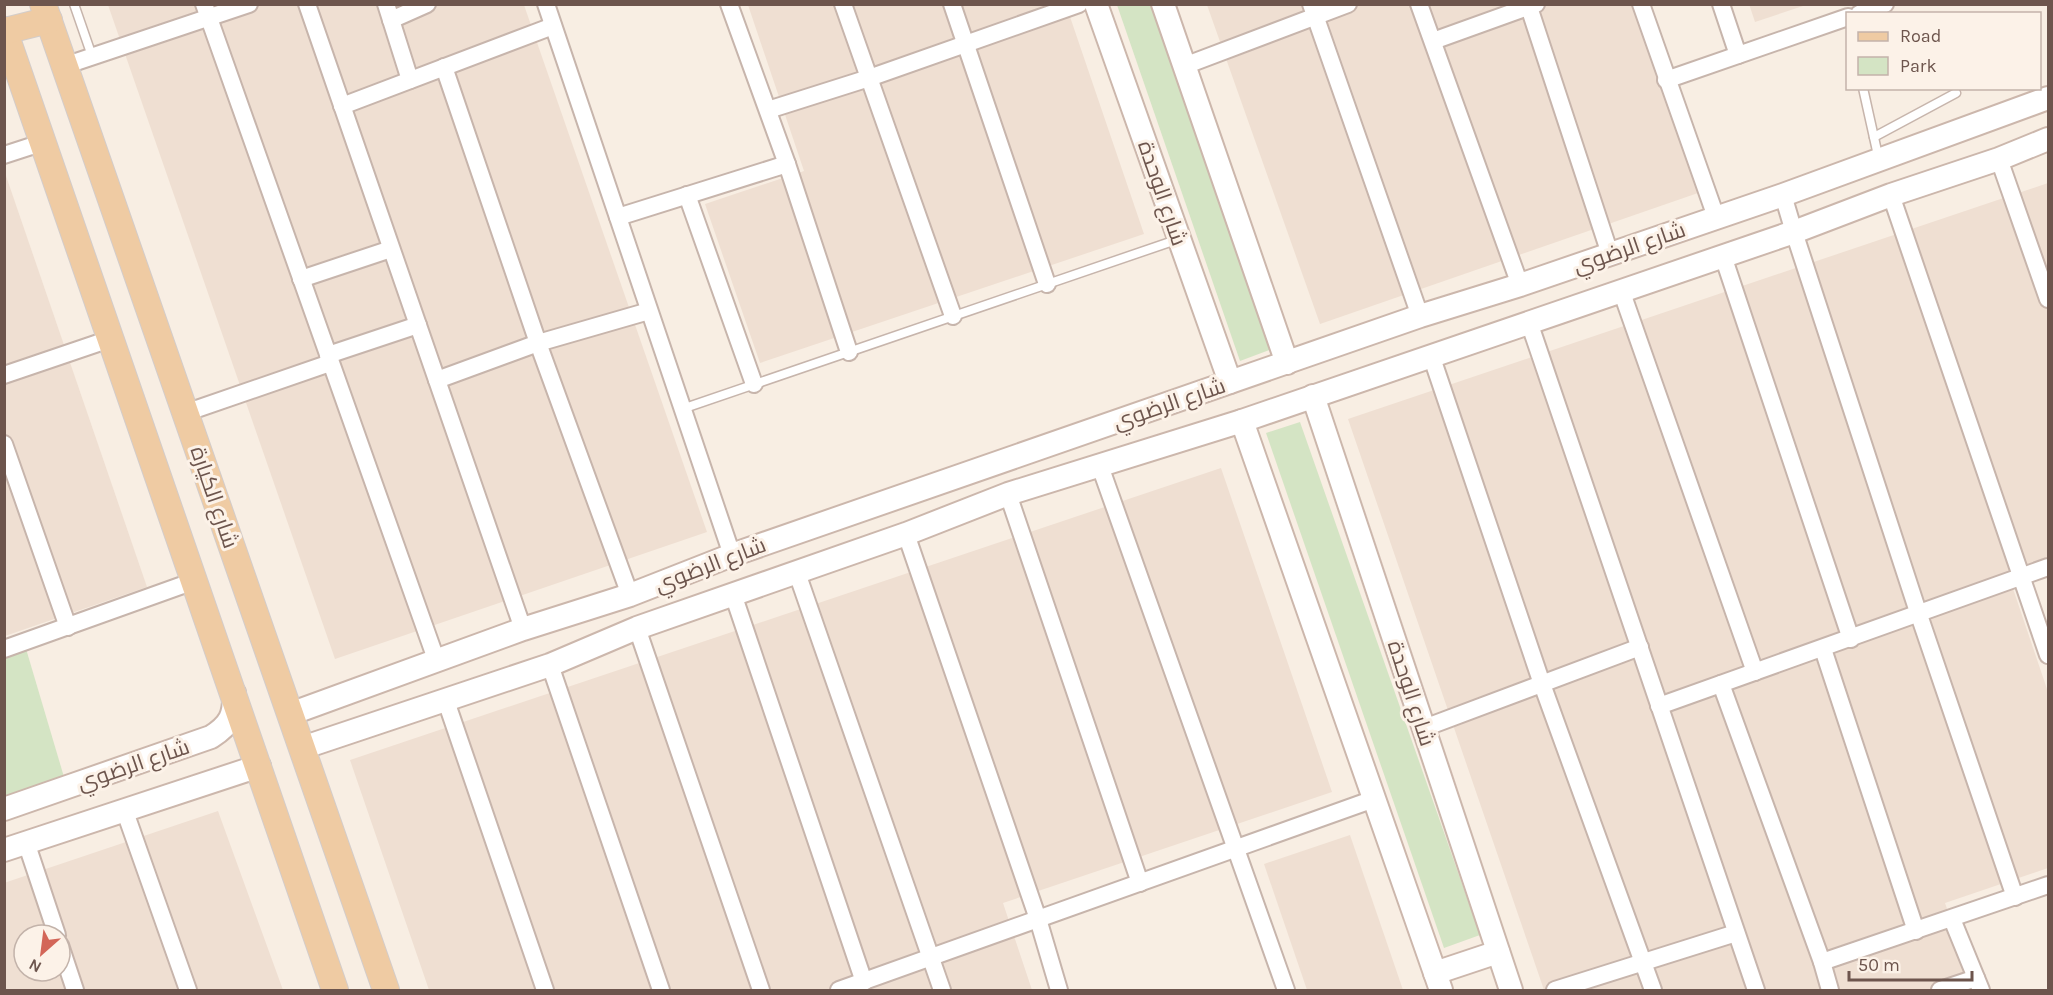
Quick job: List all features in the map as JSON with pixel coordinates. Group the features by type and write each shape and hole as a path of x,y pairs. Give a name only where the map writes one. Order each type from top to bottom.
{"main road":[{"path":"46,12 5,30 335,990"},
{"name":"شارع الكيارة","path":"46,12 386,990"}],"street":[{"path":"64,66 206,11 249,4"},
{"path":"307,4 523,629"},
{"path":"410,80 388,12 427,4"},
{"path":"546,4 732,555"},
{"path":"729,4 787,164 849,352"},
{"path":"843,4 953,316"},
{"path":"952,4 1047,284"},
{"path":"768,110 966,45 1078,4"},
{"name":"شارع الوحدة","path":"1096,4 1230,382"},
{"path":"1163,4 1287,363"},
{"path":"1184,66 1312,11 1348,4"},
{"path":"1419,4 1520,285"},
{"path":"1641,4 1716,217"},
{"path":"1721,4 1738,55"},
{"path":"1864,12 1885,4"},
{"path":"1433,41 1530,5 1610,254"},
{"path":"206,11 437,662"},
{"path":"1312,11 1420,316"},
{"path":"1666,80 1846,18"},
{"path":"342,106 553,26"},
{"path":"444,67 538,343 630,595"},
{"name":"شارع الرضوي","path":"290,714 523,629 630,595 732,555 1420,316 1520,285 1783,195 2049,98"},
{"name":"شارع الرضوي","path":"302,748 550,665 637,628 906,534 1008,494 1242,421 1794,232 2049,139"},
{"path":"4,155 44,142"},
{"path":"1999,159 2049,299"},
{"path":"618,217 787,164"},
{"path":"687,195 754,384"},
{"path":"1783,195 1919,615 2015,897"},
{"path":"1891,195 2049,655"},
{"path":"301,279 391,249"},
{"path":"1723,256 1851,639"},
{"path":"1621,290 1755,672"},
{"path":"437,380 538,343 649,311"},
{"path":"1529,322 1756,990"},
{"path":"185,413 418,325"},
{"path":"4,375 110,339"},
{"path":"1431,355 1542,684 1653,990"},
{"name":"شارع الوحدة","path":"1312,396 1511,990"},
{"path":"1242,421 1438,982 1498,952"},
{"path":"4,444 68,627"},
{"path":"1100,466 1286,990"},
{"path":"1008,494 1140,883"},
{"path":"821,524 834,559"},
{"path":"906,534 1038,920 1059,990"},
{"path":"1659,706 2049,567"},
{"path":"797,573 942,990"},
{"path":"4,650 194,581"},
{"path":"733,594 864,982"},
{"path":"637,628 761,990"},
{"path":"1424,728 1640,648"},
{"path":"1822,649 1916,931"},
{"path":"550,665 659,990"},
{"path":"1721,684 1822,962 1830,990"},
{"name":"شارع الرضوي","path":"4,809 211,737 219,732 231,718 235,709 234,693"},
{"path":"446,701 544,990"},
{"name":"شارع الرضوي","path":"4,850 259,766"},
{"path":"839,990 1374,799"},
{"path":"124,809 188,990"},
{"path":"26,842 53,923"},
{"path":"1822,962 2049,885"},
{"path":"1940,990 1978,984 1952,919"},
{"path":"1555,990 1736,933"}],"lane":[{"path":"74,4 92,56"},
{"path":"1863,90 1879,160"},
{"path":"1874,137 1956,93"},
{"path":"682,409 1179,239"}],"shaded area":[{"path":"1749,4 1806,4 1806,5 1755,22"},
{"path":"108,5 524,5 707,532 335,659"},
{"path":"748,5 1066,5 1144,234 760,363 705,204 804,171"},
{"path":"1207,5 1632,5 1698,193 1320,324"},
{"path":"4,170 147,587 5,636 4,636"},
{"path":"2048,183 2048,557 2007,571 2048,692 2048,868 1945,903 1975,990 1544,990 1348,419"},
{"path":"1221,468 1332,792 1003,903 1032,990 429,990 350,760"},
{"path":"218,811 283,990 5,990 4,883"},
{"path":"1350,835 1403,990 1307,990 1264,864"}],"green space":[{"path":"1117,5 1151,5 1272,349 1240,361"},
{"path":"1300,422 1480,935 1444,948 1266,433"},
{"path":"24,642 64,777 5,798 5,650"}]}
